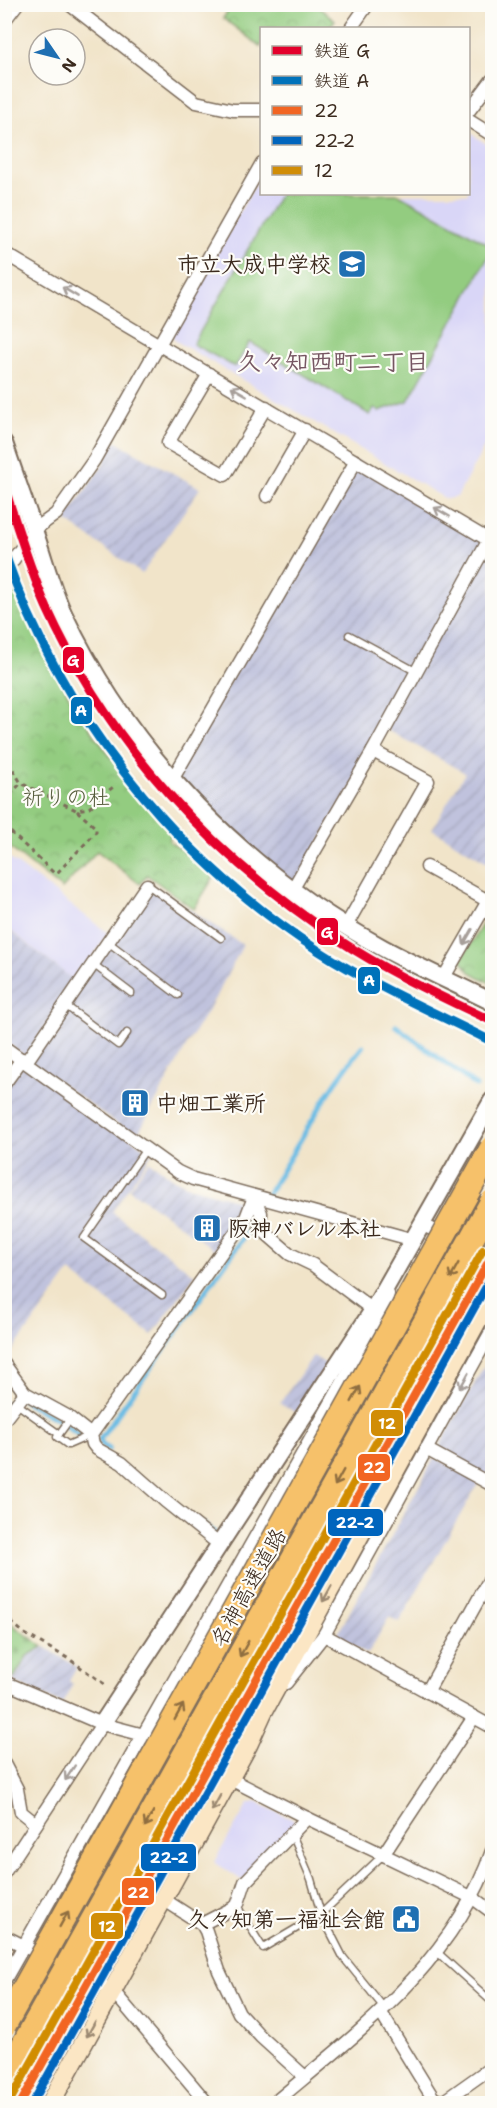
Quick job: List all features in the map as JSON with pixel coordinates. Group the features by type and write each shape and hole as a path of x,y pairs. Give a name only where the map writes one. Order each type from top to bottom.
{"highway":[{"name":"名神高速道路","path":"4,2025 492,1149"},
{"name":"名神高速道路","path":"4,2080 492,1202"}],"main road":[{"path":"20,2103 492,1255"},
{"path":"50,2103 229,1780 263,1712 492,1294"}],"street":[{"path":"4,21 17,4"},
{"path":"69,4 196,102 233,110 260,110"},
{"path":"352,27 368,4"},
{"path":"470,109 492,80"},
{"path":"470,121 492,135"},
{"path":"4,573 34,530 56,514 94,460 260,165"},
{"path":"4,253 491,539 373,752 292,890"},
{"path":"209,374 168,443 225,475 266,407"},
{"path":"267,496 305,430"},
{"path":"4,443 63,612 91,667 128,725 172,780 222,832 292,890 383,948 492,1002"},
{"path":"172,780 356,461"},
{"path":"346,926 428,781 373,752"},
{"path":"427,867 490,898 447,972 441,977"},
{"path":"4,1084 65,1005 147,885"},
{"path":"4,1047 178,1172 193,1179 254,1197 414,1240"},
{"path":"4,1873 373,1310 492,1101"},
{"path":"254,1197 261,1213 260,1228 290,1254 313,1265 373,1310"},
{"path":"91,1435 246,1218 254,1197"},
{"path":"422,1225 492,1255"},
{"path":"4,1982 382,1313 398,1265"},
{"path":"263,1712 324,1635 492,1330"},
{"path":"4,1364 20,1399 70,1419 91,1435 97,1449 122,1463 220,1545"},
{"path":"4,1420 20,1399"},
{"path":"426,1449 492,1485"},
{"path":"428,1692 492,1575"},
{"path":"324,1635 492,1727"},
{"path":"4,1682 102,1724 144,1735 229,1780 473,1898 492,1912"},
{"path":"382,1855 474,1717"},
{"path":"4,1764 17,1789 21,1812 36,1824"},
{"path":"202,1923 237,1905 245,1882 307,1818"},
{"path":"273,2103 341,2049 383,2011 437,1952 473,1898 492,1851"},
{"path":"163,1899 202,1923 219,1971 239,2013 261,2037 305,2077"},
{"path":"4,1936 112,1990 208,2103"},
{"path":"383,2011 437,2102 492,2067"}],"lane":[{"path":"349,635 417,672"},
{"path":"147,885 220,938"},
{"path":"107,942 178,995"},
{"path":"92,964 131,993"},
{"path":"65,1005 118,1045 127,1033"},
{"path":"146,1149 84,1238 162,1295"},
{"path":"20,1399 61,1432"},
{"path":"70,1419 57,1437 68,1445 91,1435"},
{"path":"292,1834 311,1879 321,1914 343,1957 383,2011"},
{"path":"237,1905 263,1948 321,1914 382,1855"},
{"path":"437,1952 492,2002"}],"path":[{"path":"4,754 21,783 76,810 96,828 96,832 58,872 54,873 4,826"},
{"path":"4,801 21,783"},
{"path":"76,810 88,808 113,787"},
{"path":"4,1616 25,1634 69,1659 121,1695"}],"shaded area":[{"name":"市立大成中学校","path":"470,133 492,148 492,432 457,497 446,499 176,341 172,334 260,176 260,195 470,195"},
{"path":"115,441 200,488 142,574 65,520 101,468"},
{"path":"356,461 492,542 492,865 432,829 465,773 386,729 292,890 172,780"},
{"path":"4,854 108,933 76,982 5,926"},
{"path":"147,885 153,885 243,945 139,1132 138,1139 30,1061"},
{"path":"4,926 76,982 25,1056 5,1041"},
{"path":"23,1064 152,1153 112,1212 195,1275 152,1335 70,1272 7,1358 5,1356 5,1090"},
{"name":"阪神バレル本社","path":"149,1161 174,1179 193,1188 239,1201 238,1206 244,1210 215,1250 129,1189"},
{"path":"492,1352 492,1482 437,1451"},
{"path":"313,1356 328,1365 296,1413 280,1403"},
{"path":"435,1457 479,1482 399,1622 389,1617 368,1654 336,1637"},
{"path":"45,1647 77,1667 69,1681 73,1684 62,1704 13,1682 28,1656"},
{"path":"256,1802 294,1820 296,1826 243,1881 214,1862 248,1804"}],"green space":[{"path":"314,4 335,20 330,27 260,27 260,46 223,18 233,5"},
{"path":"279,195 401,195 492,246 492,250 408,401 379,411 374,408 370,415 250,342 235,367 193,344"},
{"name":"祈りの杜","path":"16,590 47,657 104,748 148,804 172,830 169,841 215,875 194,909 147,875 140,884 97,851 62,889 5,844 4,608"},
{"path":"492,908 492,984 470,972 461,960"},
{"path":"346,1539 313,1612 283,1653 280,1652 344,1541"},
{"path":"5,1619 43,1647 27,1656 14,1678 5,1673"}],"waterway":[{"path":"396,1026 476,1086"},
{"path":"268,1193 325,1099 363,1046"},
{"path":"109,1449 102,1445 100,1439 252,1226 254,1220"},
{"path":"4,1377 15,1393 30,1405 57,1419 85,1439"},
{"path":"4,1404 12,1403 13,1400"},
{"path":"203,1524 214,1532"}],"rail line":[{"name":"G","path":"4,486 40,591 71,657 100,705 133,751 169,794 249,873 293,908 376,963 492,1021"},
{"name":"A","path":"4,552 28,612 57,670 90,726 128,778 171,827 217,872 266,914 319,951 381,986 487,1039"}],"transit line":[{"name":"12","path":"11,2099 483,1250"},
{"name":"22","path":"20,2104 492,1255"},
{"name":"22-2","path":"32,2104 492,1276"}],"place":[{"name":"市立大成中学校","path":"352,264"},
{"name":"中畑工業所","path":"135,1103"},
{"name":"阪神バレル本社","path":"207,1228"},
{"name":"久々知第一福祉会館","path":"406,1919"}],"district":[{"name":"久々知西町二丁目","path":"333,362"}]}
